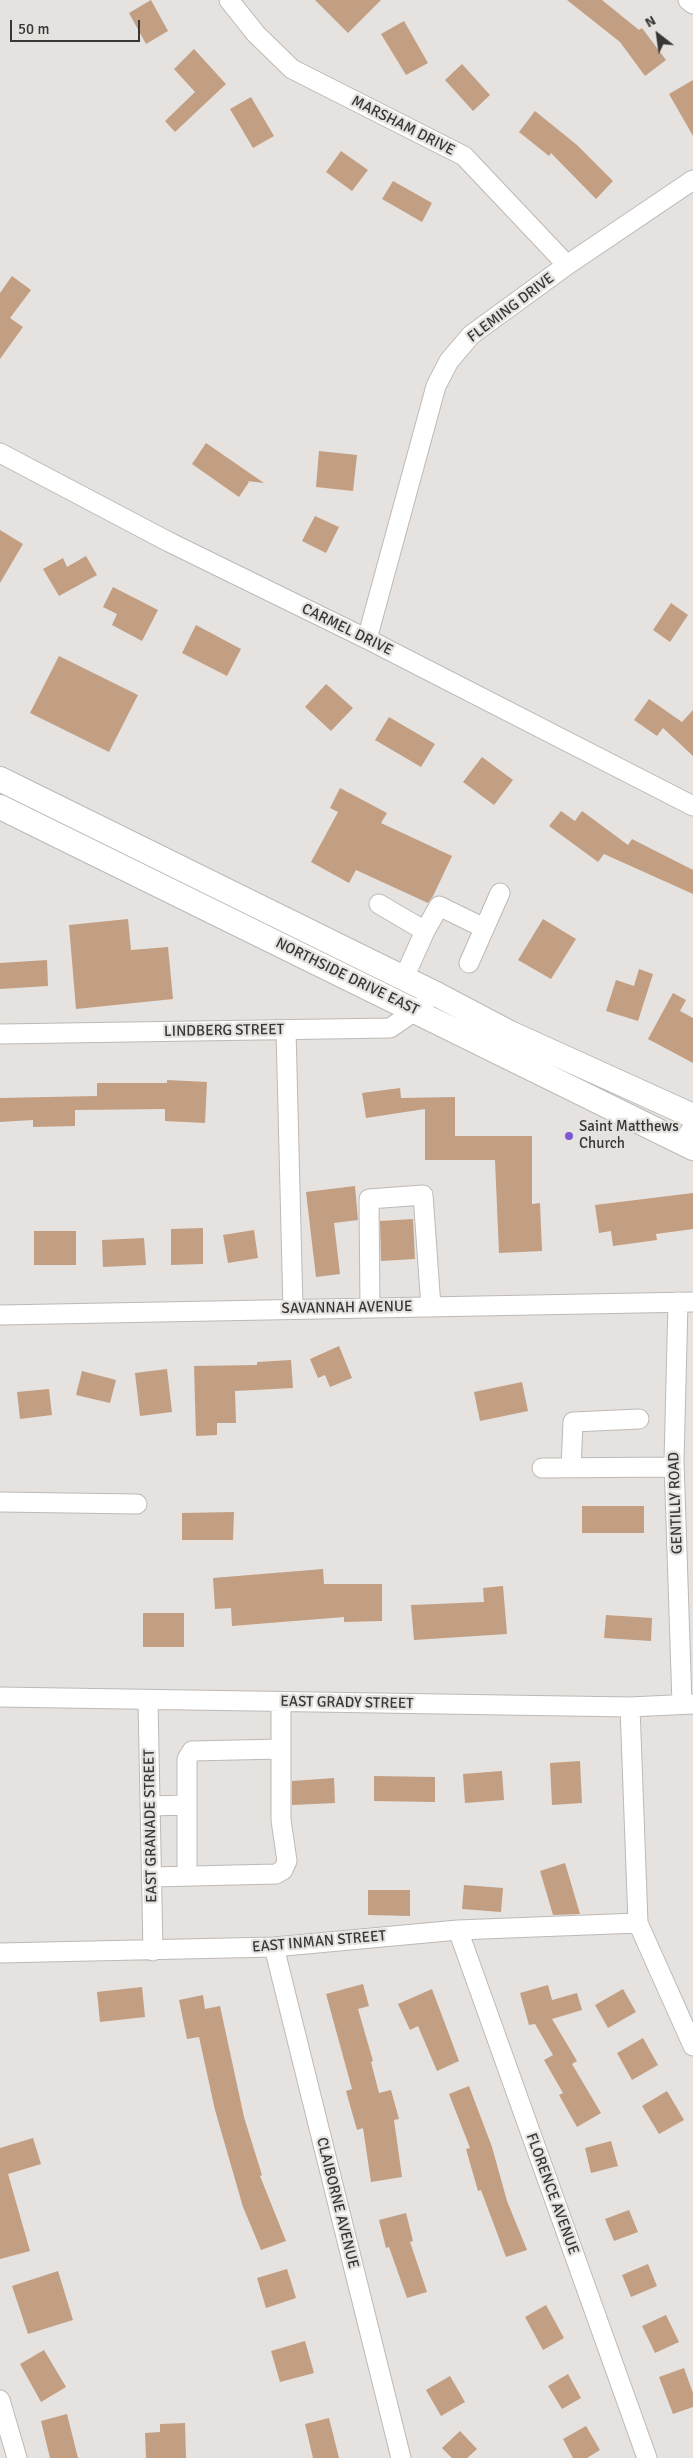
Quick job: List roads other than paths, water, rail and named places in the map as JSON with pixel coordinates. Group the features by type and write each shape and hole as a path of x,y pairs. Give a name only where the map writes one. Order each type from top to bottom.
{"main road":[{"name":"NORTHSIDE DRIVE EAST","path":"0,779 403,980 438,995 510,1033 693,1116"},
{"name":"NORTHSIDE DRIVE EAST","path":"0,807 415,1011 690,1139"}],"street":[{"name":"MARSHAM DRIVE","path":"229,0 256,34 292,69 464,156 567,265"},
{"path":"688,0 693,4"},
{"name":"FLEMING DRIVE","path":"367,639 436,386 449,362 471,335 567,265 693,180"},
{"name":"CARMEL DRIVE","path":"0,453 169,542 367,639 693,806"},
{"path":"469,963 500,893"},
{"path":"379,904 425,931"},
{"path":"403,980 425,931 439,906 484,928"},
{"name":"LINDBERG STREET","path":"0,1034 390,1028 438,995"},
{"path":"286,1030 292,1309"},
{"path":"370,1308 369,1198 423,1195 430,1307"},
{"name":"SAVANNAH AVENUE","path":"0,1315 685,1302"},
{"name":"GENTILLY ROAD","path":"685,1302 674,1467 687,1704"},
{"path":"571,1468 573,1422 640,1419"},
{"path":"542,1468 674,1467"},
{"path":"0,1502 137,1504"},
{"name":"EAST GRADY STREET","path":"0,1697 148,1701 630,1706 687,1704"},
{"name":"EAST GRANADE STREET","path":"148,1701 153,1951"},
{"path":"152,1877 276,1874 283,1870 287,1861 281,1820 281,1702"},
{"path":"630,1706 638,1923 693,2046"},
{"path":"187,1876 187,1759 192,1752 281,1749"},
{"path":"150,1806 187,1805"},
{"name":"EAST INMAN STREET","path":"0,1953 274,1947 458,1930 638,1923"},
{"name":"FLORENCE AVENUE","path":"458,1930 647,2458"},
{"name":"CLAIBORNE AVENUE","path":"274,1947 401,2458"},
{"path":"0,2400 17,2458"}],"place":[{"name":"Saint Matthews Church","path":"569,1136"}]}
